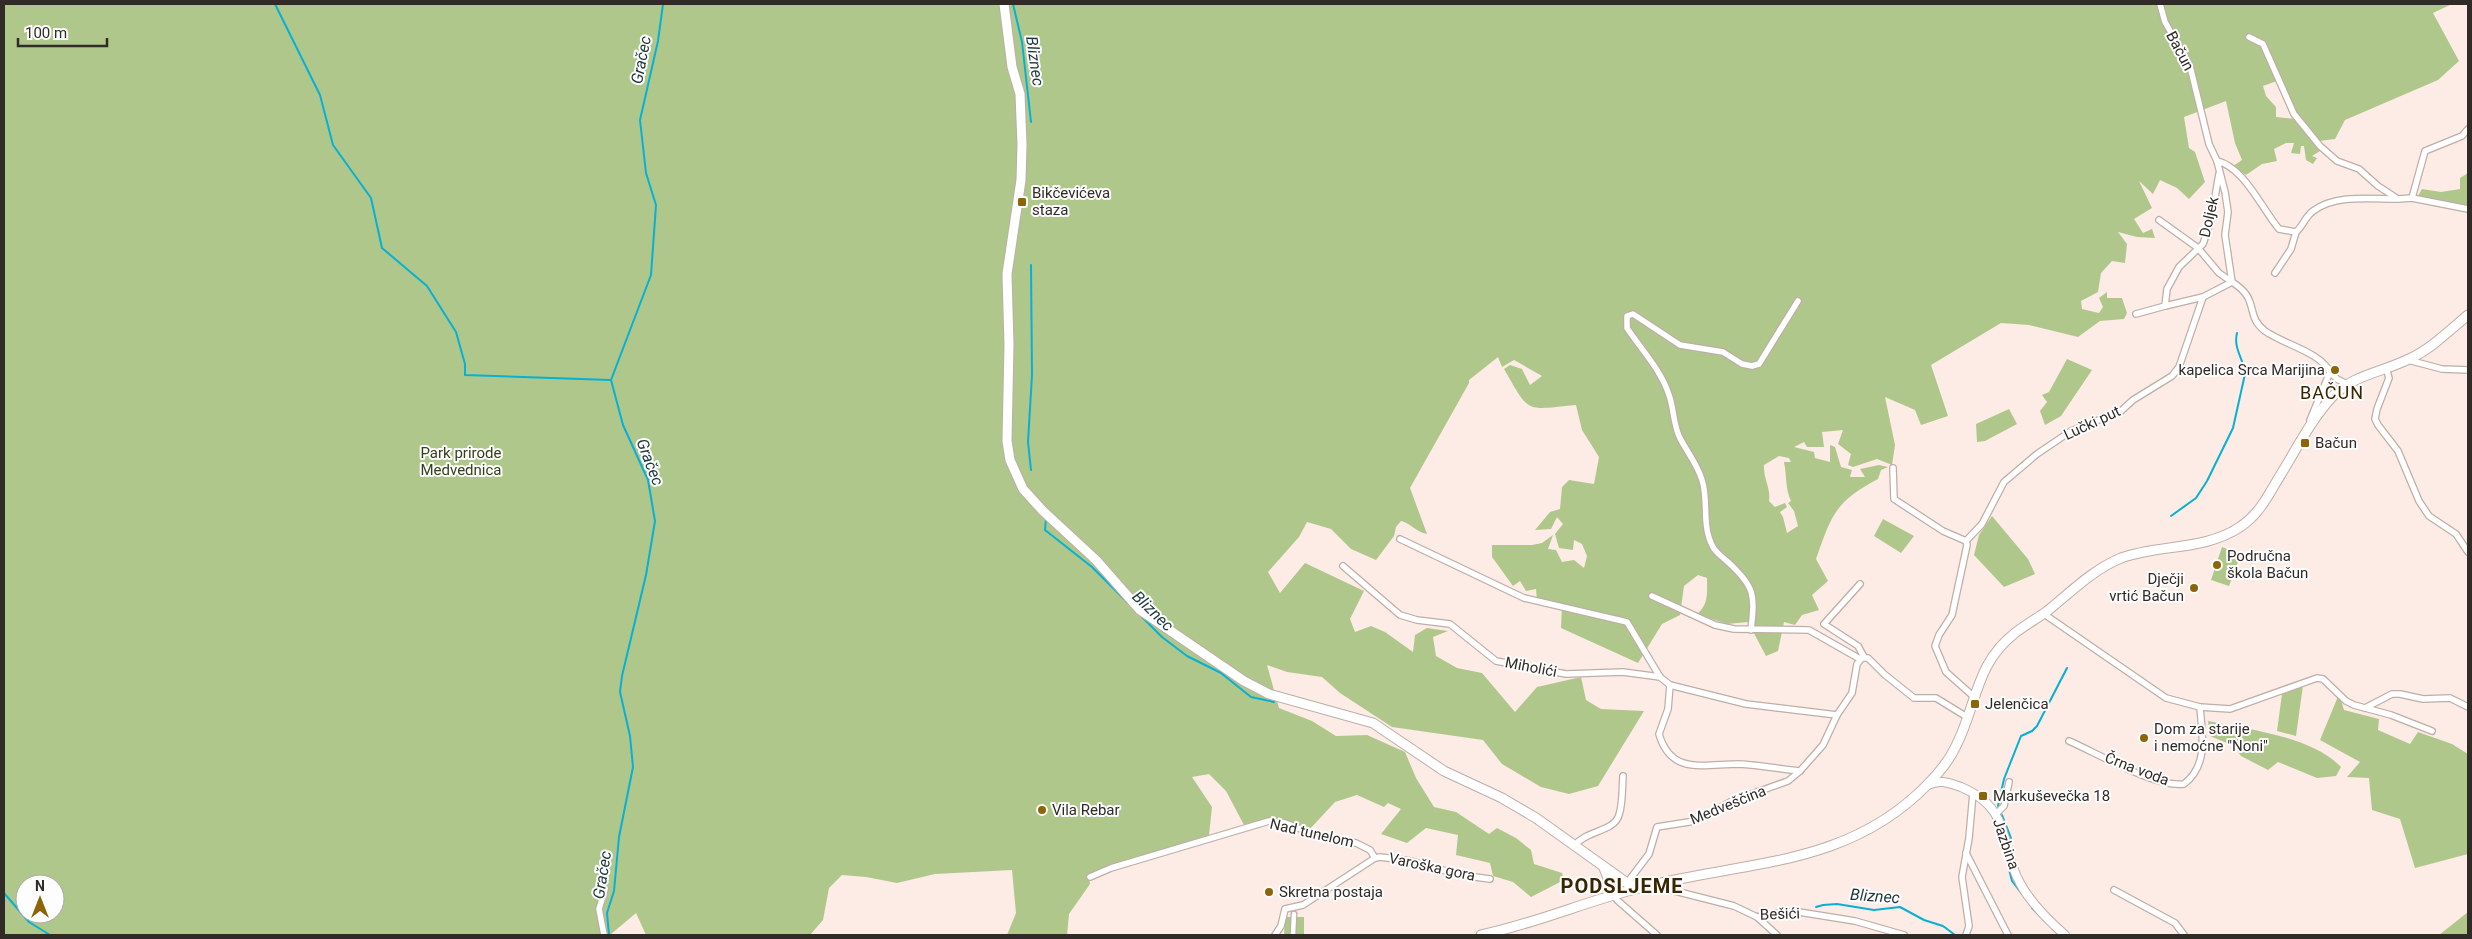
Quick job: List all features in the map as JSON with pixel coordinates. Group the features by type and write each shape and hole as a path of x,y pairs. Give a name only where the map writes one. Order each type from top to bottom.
{"main road":[{"path":"1004,4 1012,67 1020,94 1022,144 1021,180 1007,274 1009,345 1007,441 1010,460 1023,489 1043,511 1096,560 1140,610 1244,681 1269,694 1372,724 1444,770 1502,798 1536,818 1627,883 1638,888"},
{"path":"1481,935 1662,882 1788,860 1842,842 1876,826 1896,813 1928,785 1943,768 1957,746 1983,671 1997,650 2012,634 2044,614 2089,577 2123,558 2197,544 2228,534 2241,527 2262,507 2306,434 2331,398 2347,384 2408,360 2422,352 2468,315"},
{"path":"1601,864 1615,895"}],"street":[{"name":"Bačun","path":"2160,4 2165,22 2190,66 2209,144 2217,161 2218,174 2227,202 2225,235 2232,282"},
{"path":"2249,36 2263,44 2294,114 2320,146 2337,161 2358,169 2378,186 2398,199"},
{"path":"2412,198 2425,151 2462,136 2468,129"},
{"path":"2217,161 2225,163 2258,197 2279,229 2296,232"},
{"name":"Doljek","path":"2165,306 2167,289 2179,267 2203,244 2211,220 2218,174"},
{"path":"2275,273 2291,250 2296,232 2306,217 2315,210 2341,200 2412,198 2468,209"},
{"path":"2159,220 2198,248 2219,273 2243,288 2251,298 2255,321 2265,331 2323,362 2337,379 2347,384"},
{"path":"2136,314 2203,297 2232,282"},
{"name":"Lučki put","path":"1966,541 1982,524 2004,482 2037,454 2071,431 2121,411 2133,400 2172,376 2179,367 2203,297"},
{"path":"1751,630 1754,602 1752,591 1747,581 1713,548 1704,522 1703,481 1673,419 1670,395 1657,371 1627,328 1626,320 1627,316 1633,314 1680,345 1723,352 1742,364 1752,366 1759,364 1798,301"},
{"path":"2408,360 2442,369 2468,370"},
{"path":"2386,368 2389,378 2375,419 2406,464 2416,494 2429,516 2456,534 2468,552"},
{"path":"2306,434 2330,372"},
{"path":"1894,468 1894,499 1942,531 1966,541 1968,545 1952,615 1939,635 1935,646 1946,672 1973,696"},
{"path":"1400,539 1524,598 1627,622 1660,677 1670,685 1746,704 1837,716"},
{"name":"Miholići","path":"1343,566 1400,615 1417,620 1450,624 1496,661 1566,674 1624,672 1660,677"},
{"path":"1860,584 1824,624 1858,646 1862,658"},
{"path":"1652,596 1715,624 1734,630 1809,630 1862,658 1868,658 1884,674 1914,698 1936,698 1967,717"},
{"path":"2052,606 2052,620"},
{"path":"2044,614 2166,698 2200,707 2230,708 2317,678 2323,679 2332,686 2346,701 2391,715 2432,731"},
{"name":"Medveščina","path":"1627,883 1649,854 1657,827 1695,821 1732,801 1788,781 1800,771 1823,745 1837,716 1852,693 1857,664 1862,658"},
{"name":"Medveščina","path":"1670,685 1668,709 1659,734 1667,754 1690,766 1740,764 1800,771"},
{"path":"2365,708 2392,694 2423,699 2450,698 2468,707"},
{"name":"Črna voda","path":"2069,741 2143,774 2177,785 2184,784 2196,771 2203,752 2200,707"},
{"path":"1943,768 1944,777 1948,783"},
{"path":"1575,845 1586,835 1610,826 1617,820 1620,813 1623,776"},
{"name":"Jazbina","path":"1928,785 1939,781 1948,783 1973,793 1989,804 1996,814 2019,882 2046,917 2065,935"},
{"path":"1996,814 2004,806 2009,782"},
{"path":"1966,935 1970,926 1962,877 1973,793"},
{"name":"Nad tunelom","path":"1090,877 1111,868 1269,821 1285,824 1322,837 1356,843 1370,850 1375,858 1303,905 1285,910 1281,926 1275,935"},
{"path":"1966,853 2008,935"},
{"name":"Varoška gora","path":"1375,858 1398,858 1460,875 1490,879"},
{"name":"Bešići","path":"1662,882 1670,890 1734,906 1757,917 1783,912 1799,912 1855,921 1904,935"},
{"path":"604,935 600,909 605,889"},
{"path":"2114,890 2170,920 2184,935"},
{"path":"1615,895 1618,901 1657,935"},
{"path":"1293,935 1294,914"},
{"path":"1757,917 1777,935"}],"green space":[{"name":"Park prirode Medvednica","path":"4,4 2452,4 2433,13 2459,61 2438,80 2345,120 2335,139 2319,141 2296,112 2282,79 2263,86 2266,96 2276,107 2276,117 2296,119 2320,151 2312,156 2317,158 2313,164 2306,160 2304,146 2301,146 2300,154 2291,153 2294,143 2286,143 2274,149 2277,161 2262,164 2246,175 2233,166 2242,160 2235,143 2226,101 2184,117 2189,148 2195,152 2205,182 2189,199 2177,188 2160,180 2153,194 2139,181 2152,208 2134,219 2143,233 2152,229 2155,238 2137,237 2118,232 2127,244 2125,263 2112,261 2101,273 2098,292 2081,301 2082,309 2099,313 2103,307 2099,298 2107,292 2107,298 2122,298 2127,313 2124,319 2100,321 2078,337 2029,325 2001,323 1931,365 1948,416 1921,425 1915,410 1885,397 1895,445 1892,465 1877,459 1853,467 1848,465 1851,454 1838,444 1843,430 1822,432 1824,447 1807,447 1804,442 1794,447 1814,452 1815,458 1830,462 1830,445 1835,447 1841,467 1852,470 1850,477 1865,477 1860,469 1879,465 1888,467 1881,470 1878,479 1852,495 1831,520 1816,559 1828,581 1812,595 1819,610 1802,615 1795,625 1784,622 1778,651 1766,656 1748,622 1727,624 1697,614 1704,606 1707,588 1707,578 1698,575 1684,586 1680,615 1662,624 1638,663 1561,628 1562,604 1537,600 1536,589 1526,591 1520,581 1513,586 1492,557 1492,545 1532,545 1542,543 1553,535 1548,549 1556,550 1562,562 1574,560 1584,568 1587,556 1582,544 1574,540 1573,550 1559,548 1555,534 1563,524 1557,517 1551,529 1535,530 1550,512 1560,509 1562,487 1569,480 1594,484 1599,457 1582,430 1576,405 1537,408 1530,406 1524,401 1504,369 1510,365 1522,369 1530,385 1542,376 1514,360 1502,367 1498,357 1469,380 1410,488 1427,534 1401,521 1396,527 1394,536 1376,560 1351,549 1331,529 1307,522 1299,537 1268,572 1280,593 1305,563 1364,591 1350,619 1355,632 1371,626 1385,632 1413,652 1415,635 1427,628 1448,631 1433,637 1436,656 1457,668 1482,673 1515,712 1537,687 1581,677 1586,700 1601,709 1644,711 1598,786 1569,794 1541,787 1502,764 1483,740 1392,727 1340,693 1322,677 1287,672 1267,665 1279,708 1312,721 1336,736 1367,735 1405,752 1416,778 1434,807 1456,812 1489,834 1497,828 1516,838 1531,850 1534,864 1562,873 1564,880 1531,897 1513,882 1493,876 1490,863 1456,855 1458,835 1426,828 1407,843 1381,834 1401,809 1388,803 1384,807 1357,795 1335,802 1308,831 1276,820 1253,822 1244,825 1226,791 1209,774 1192,777 1212,807 1209,835 1088,874 1090,884 1069,914 1067,935 1007,935 1016,913 1012,870 935,874 897,883 842,875 829,888 823,920 810,935 646,935 636,913 610,935 4,935","holes":["1779,456 1789,458 1791,462 1784,462 1791,501 1788,503 1794,511 1798,526 1787,533 1780,512 1787,507 1785,503 1775,507 1769,501 1764,465"]},
{"path":"2468,173 2468,207 2418,196 2422,189 2441,192 2460,189 2460,178"},
{"path":"2067,359 2092,370 2061,416 2045,425 2040,411 2047,402 2042,395 2049,392"},
{"path":"2009,409 2017,424 1985,441 1977,442 1976,424"},
{"path":"1992,516 2028,559 2035,574 2004,587 1974,555 1979,535"},
{"path":"1883,519 1914,536 1901,553 1874,536"},
{"path":"2222,547 2241,554 2229,586 2211,580"},
{"path":"2303,685 2296,736 2277,731 2282,694"},
{"path":"2339,694 2344,710 2379,719 2378,730 2410,744 2418,732 2452,744 2468,754 2468,854 2415,868 2400,819 2372,810 2369,778 2347,777 2360,762 2320,740"},
{"path":"2208,721 2261,731 2297,741 2328,756 2341,767 2336,776 2317,778 2278,762 2268,770 2241,756 2234,746 2210,736"},
{"path":"2468,912 2468,935 2439,935"},
{"path":"1285,917 1304,917 1304,935 1284,935"}],"waterway":[{"path":"275,4 320,95 333,145 371,198 382,248 427,286 456,332 465,364 465,375 610,380"},
{"name":"Gračec","path":"609,935 607,913 614,891 619,837 633,767 630,736 620,692 622,676 646,575 655,521 648,480 623,425 611,380 651,275 656,205 646,173 640,120 658,41 663,4"},
{"name":"Bliznec","path":"1013,4 1022,42 1031,122"},
{"name":"Bliznec","path":"1031,265 1032,375 1028,442 1031,470"},
{"path":"2171,516 2196,498 2207,481 2233,428 2245,374 2236,344 2237,333"},
{"name":"Bliznec","path":"1046,518 1045,530 1092,567 1128,603"},
{"name":"Bliznec","path":"1141,616 1162,637 1187,656 1221,673 1251,697 1274,702"},
{"path":"1998,806 2004,779 2021,736 2032,731 2037,726 2067,668"},
{"path":"2002,815 2011,838"},
{"path":"2008,865 2012,881 2022,894"},
{"path":"4,893 29,922 50,935"},
{"name":"Bliznec","path":"1816,907 1837,904 1874,910 1900,907 1924,920 1943,926 1955,935"},
{"path":"2032,908 2048,924"},
{"path":"2051,927 2059,935"}],"place":[{"name":"Bikčevićeva staza","path":"1022,202"},
{"name":"kapelica Srca Marijina","path":"2335,370"},
{"name":"Bačun","path":"2305,443"},
{"name":"Područna škola Bačun","path":"2217,565"},
{"name":"Dječji vrtić Bačun","path":"2194,588"},
{"name":"Jelenčica","path":"1975,704"},
{"name":"Dom za starije i nemoćne \"Noni\"","path":"2144,738"},
{"name":"Markuševečka 18","path":"1983,796"},
{"name":"Vila Rebar","path":"1042,810"},
{"name":"Skretna postaja","path":"1269,892"}],"district":[{"name":"BAČUN","path":"2332,392"},
{"name":"PODSLJEME","path":"1622,886"}]}
